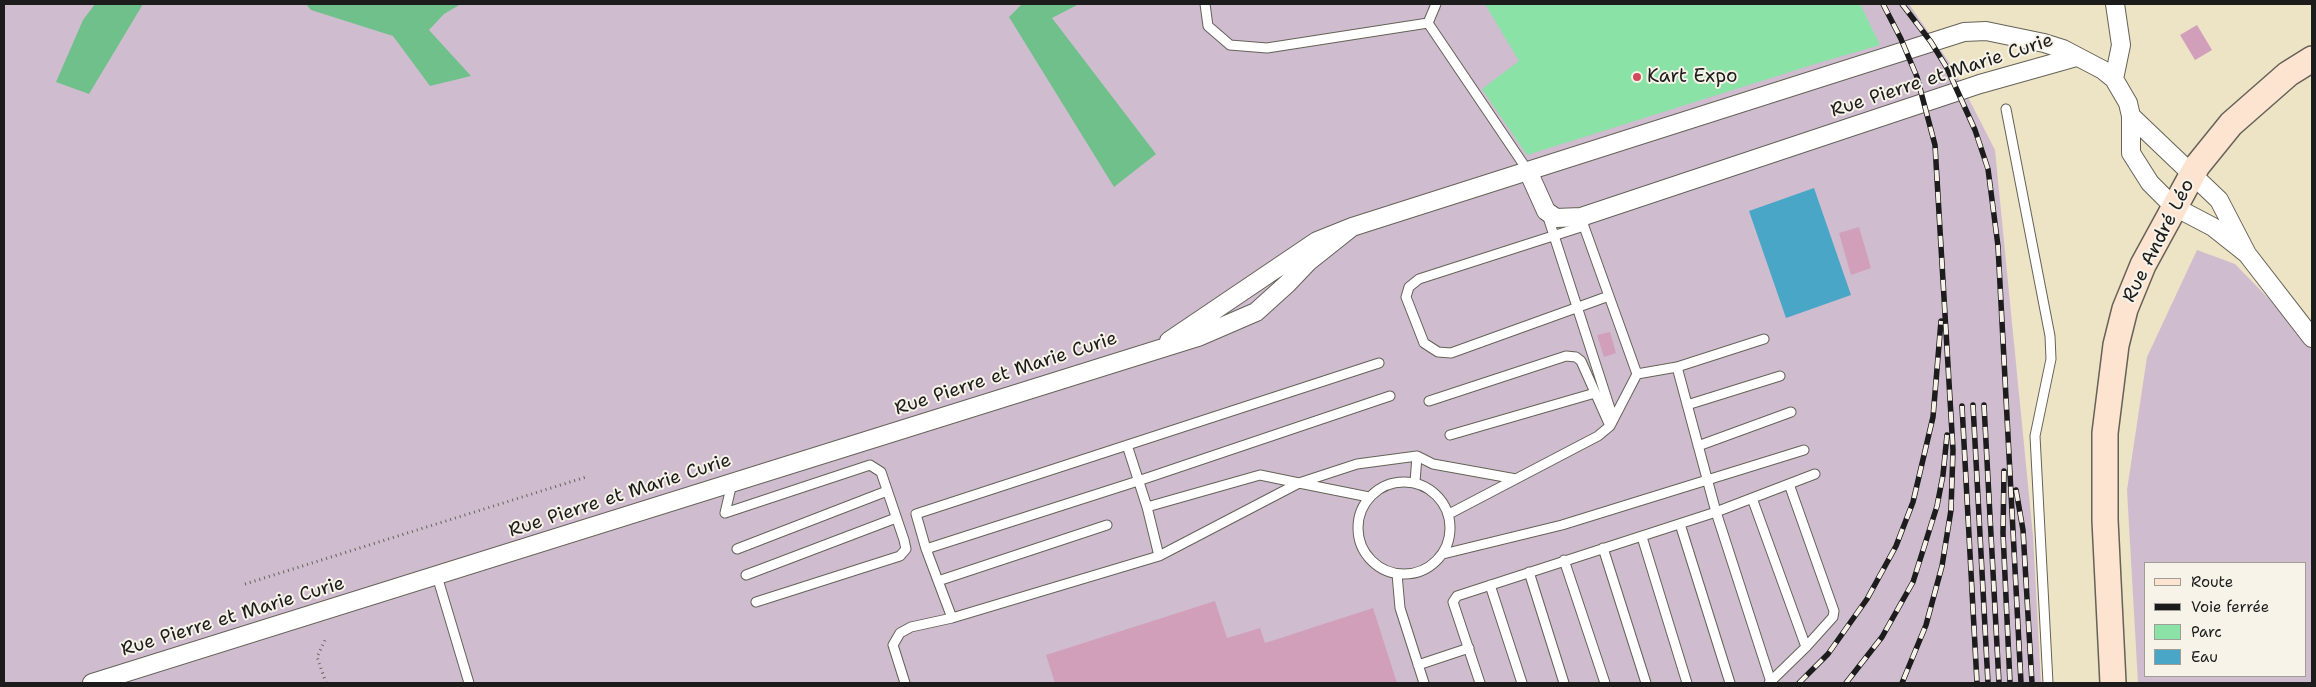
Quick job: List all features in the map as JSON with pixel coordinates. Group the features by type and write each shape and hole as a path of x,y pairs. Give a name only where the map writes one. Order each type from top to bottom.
{"street":[{"path":"2114,79 2121,45 2115,4"},
{"name":"Rue Pierre et Marie Curie","path":"1160,348 1317,241 1352,227 1964,32 1986,31 2044,43 2063,49 2076,57"},
{"path":"2076,57 2103,70 2114,79 2128,103 2131,116 2131,153 2150,183 2174,206 2213,227 2247,254"},
{"name":"Rue Pierre et Marie Curie","path":"1546,211 1556,218 1582,221 1980,84 2076,57"},
{"name":"Rue André Léo","path":"2113,683 2105,520 2105,443 2116,345 2124,309 2143,265 2192,174 2231,124 2288,74 2312,59"},
{"path":"2131,116 2219,200 2247,254 2312,338"},
{"path":"1528,171 1546,211"},
{"name":"Rue Pierre et Marie Curie","path":"92,683 1198,337 1256,312 1288,284 1308,262 1352,227"}],"lane":[{"path":"1205,4 1208,26 1230,45 1267,48 1428,23"},
{"path":"1428,23 1436,4"},
{"path":"1428,23 1528,171"},
{"path":"2006,109 2050,336 2051,359 2035,436 2048,683"},
{"path":"1546,211 1612,422"},
{"path":"1449,514 1598,436 1612,422 1637,374 1609,296 1582,221 1554,235 1419,279 1409,287 1406,297 1424,343 1438,352 1451,353 1609,296"},
{"path":"1637,374 1677,368 1764,339"},
{"path":"1428,401 1566,356 1576,357 1581,361 1595,393 1612,422"},
{"path":"952,618 926,549 916,514 1379,363"},
{"path":"1677,368 1709,480 1716,512 1770,683 1806,647 1832,617 1834,611 1789,484"},
{"path":"1687,405 1780,376"},
{"path":"1450,435 1595,393"},
{"path":"926,549 1138,481 1390,396"},
{"path":"1698,446 1791,412"},
{"path":"1127,445 1147,507 1159,556"},
{"path":"1443,554 1562,525 1804,450"},
{"path":"905,683 893,645 900,633 911,627 952,618 1159,556 1299,483 1357,464 1417,456 1433,464 1516,479"},
{"path":"1414,482 1417,456"},
{"path":"732,483 725,513 870,465 881,472 906,549 900,556 756,602"},
{"path":"1480,683 1454,599 1456,596 1716,512 1815,474"},
{"path":"1147,507 1260,475 1369,497"},
{"path":"1414,482 1429,489 1441,500 1449,514 1450,539 1443,554 1432,566 1413,574 1397,574 1374,564 1364,551 1358,538 1358,522 1361,511 1369,497 1390,483 1414,482"},
{"path":"737,549 887,491"},
{"path":"1752,498 1806,647"},
{"path":"746,575 896,518"},
{"path":"1680,524 1730,683"},
{"path":"938,581 1107,525"},
{"path":"1642,536 1687,683"},
{"path":"1603,548 1646,683"},
{"path":"1564,560 1605,683"},
{"path":"1529,572 1564,683"},
{"path":"1397,574 1400,608 1424,683"},
{"path":"437,576 469,683"},
{"path":"1490,585 1522,683"},
{"path":"1418,665 1468,648"}],"path":[{"path":"245,584 586,478"},
{"path":"326,638 317,657 326,683"}],"shaded area":[{"path":"4,4 1909,4 1953,68 1995,150 2033,536 2041,683 4,683"},
{"path":"2197,250 2235,264 2312,343 2312,683 2138,683 2127,490 2147,357"}],"green space":[{"path":"95,4 143,4 89,94 56,82 83,20"},
{"path":"306,4 461,4 444,14 429,30 471,76 430,86 393,36 311,10"},
{"path":"1022,4 1079,4 1052,18 1156,154 1114,187 1009,17"},
{"name":"Kart Expo","path":"1485,4 1860,4 1880,45 1527,155 1482,89 1519,61"}],"water":[{"path":"1814,188 1851,295 1786,318 1749,211"}],"building":[{"path":"2197,25 2212,50 2195,60 2180,35"},
{"path":"1859,227 1871,268 1851,275 1839,233"},
{"path":"1610,332 1616,353 1604,357 1597,335"},
{"path":"1215,601 1227,638 1260,628 1265,643 1373,608 1397,683 1055,683 1046,655"}],"railway":[{"path":"1883,4 1901,39 1917,77 1935,145 1953,450 1951,510 1942,566 1926,625 1902,683"},
{"path":"1902,4 1931,42 1947,68 1975,130 1988,169 1998,246 2021,683"},
{"path":"1799,683 1828,654 1867,599 1896,546 1913,502 1933,417 1941,321"},
{"path":"1973,405 1988,683"},
{"path":"1984,405 1999,683"},
{"path":"1962,406 1977,683"},
{"path":"1846,683 1882,637 1913,582 1937,506 1943,475 1947,435"},
{"path":"2004,471 2003,533 2010,683"},
{"path":"2016,490 2023,530 2032,683"}],"place":[{"name":"Kart Expo","path":"1637,77"}]}
